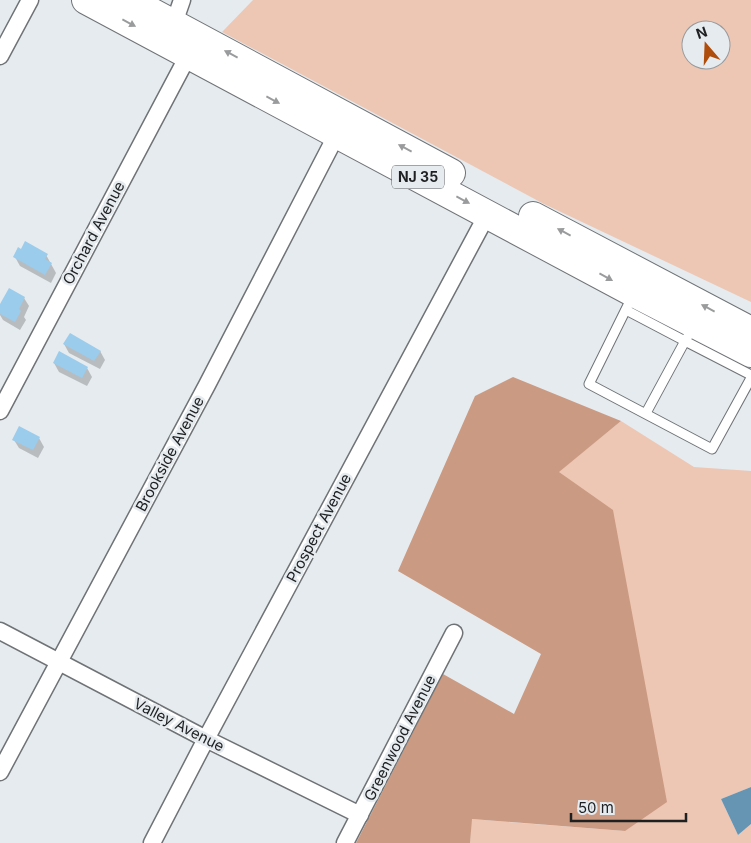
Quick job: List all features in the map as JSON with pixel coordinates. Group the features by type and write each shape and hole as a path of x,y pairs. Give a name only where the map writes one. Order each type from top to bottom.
{"highway":[{"name":"NJ 35","path":"86,0 488,213 630,301 690,333 751,353"},
{"name":"NJ 35","path":"129,0 178,12 502,200 751,331"}],"street":[{"path":"0,56 30,0"},
{"name":"Orchard Avenue","path":"0,411 189,54"},
{"name":"Brookside Avenue","path":"0,772 207,385 337,134"},
{"name":"Prospect Avenue","path":"152,843 488,213"},
{"name":"Valley Avenue","path":"0,631 206,739 360,816"},
{"name":"Greenwood Avenue","path":"345,843 454,633"}],"lane":[{"path":"630,301 589,384 712,449 748,392 751,377 690,333 646,413"}],"shaded area":[{"path":"253,0 751,0 751,302 544,204 222,32"},
{"path":"513,377 621,421 559,472 613,510 667,802 625,831 472,819 470,843 356,843 443,674 514,714 541,654 398,571 475,396"},
{"path":"621,421 694,467 751,471 751,787 721,799 738,835 751,824 751,843 470,843 471,819 625,831 558,472"}],"water":[{"path":"751,787 751,824 738,835 721,799"}],"building":[{"path":"25,241 48,254 45,259 52,263 45,275 13,257 18,247 21,249"},
{"path":"9,288 25,297 15,322 0,314 0,304"},
{"path":"70,333 101,351 94,361 63,344"},
{"path":"59,351 88,367 82,378 53,363"},
{"path":"19,426 40,437 33,450 12,440"}]}
